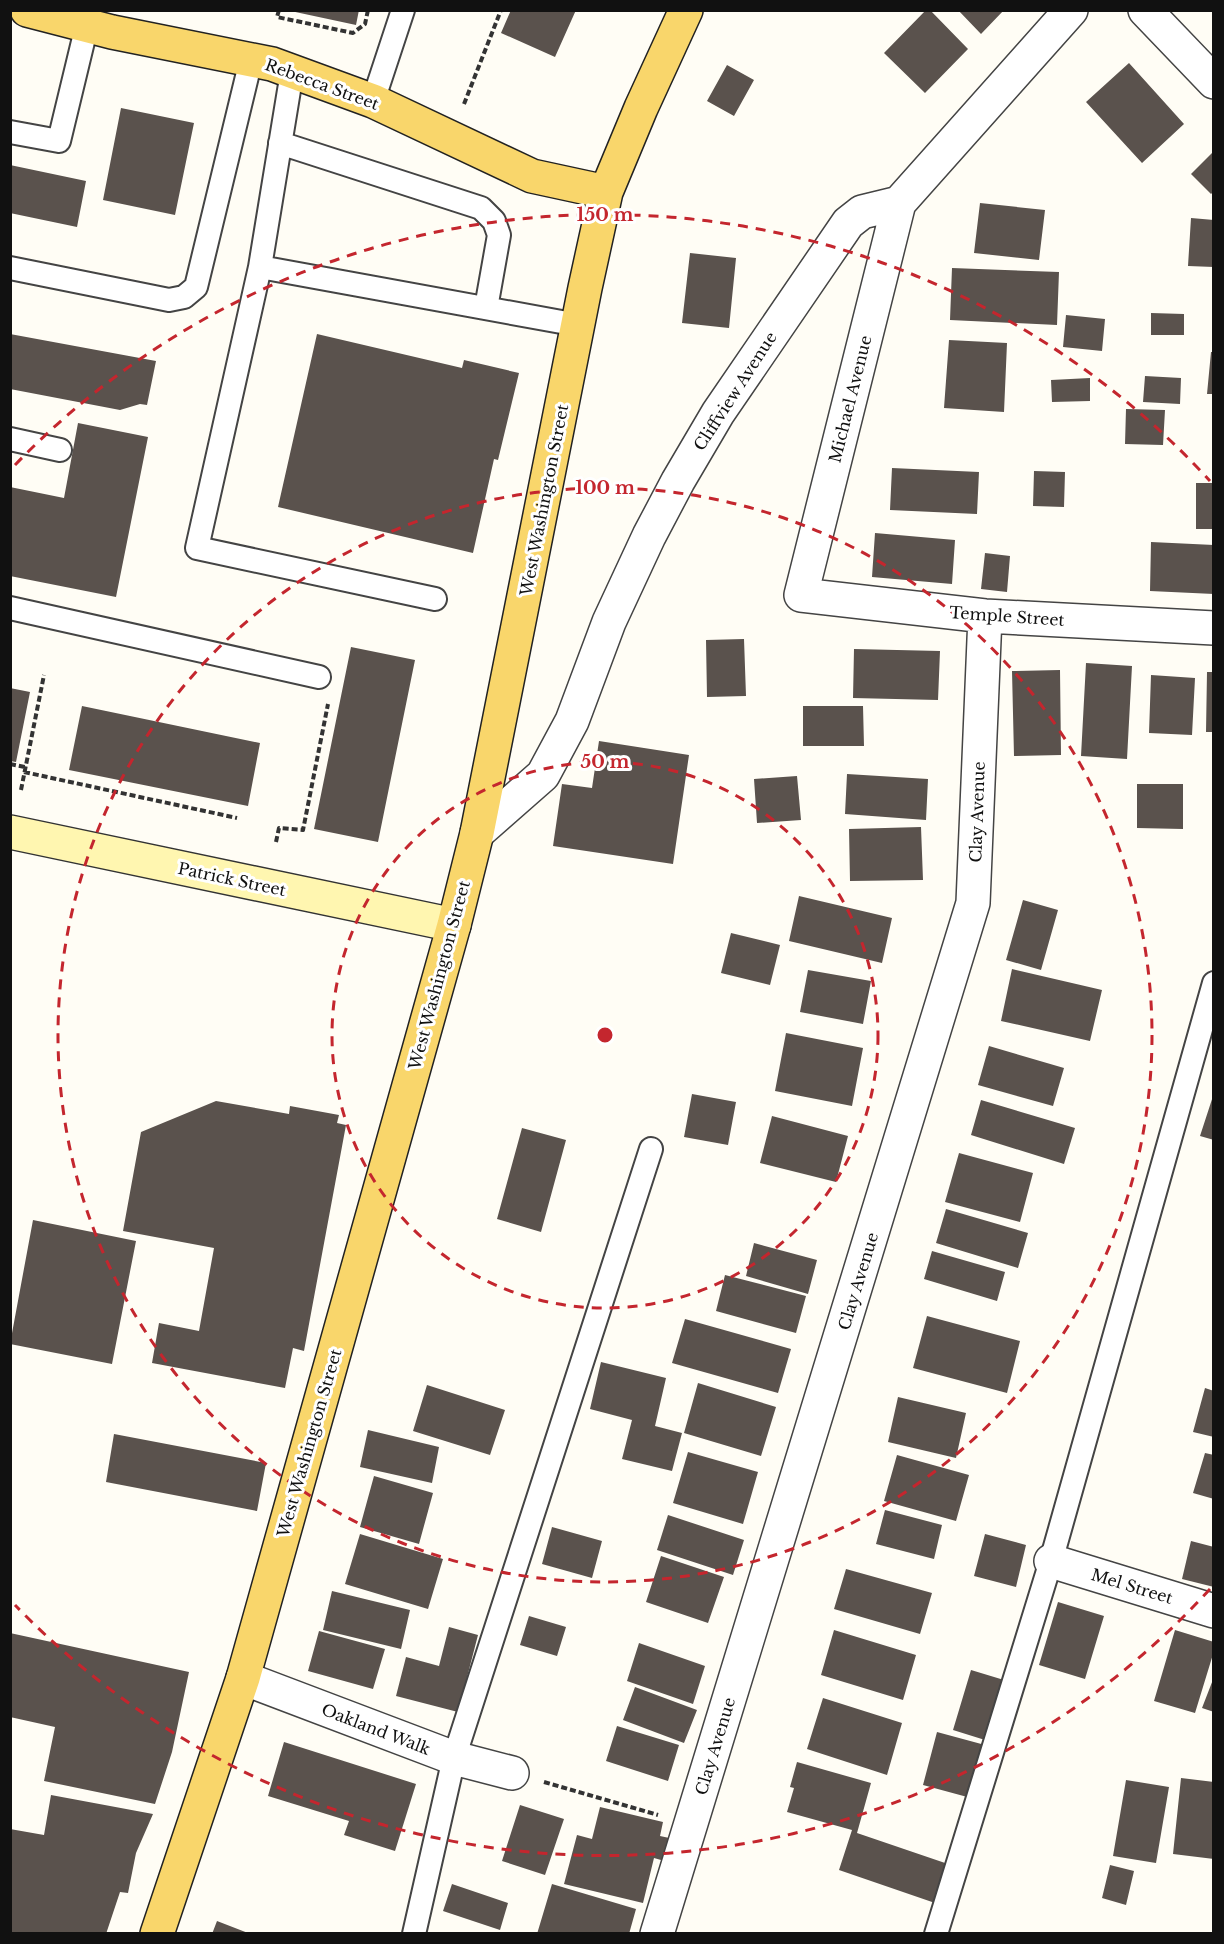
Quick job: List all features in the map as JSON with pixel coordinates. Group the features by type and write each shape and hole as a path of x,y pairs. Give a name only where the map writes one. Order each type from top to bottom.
{"main road":[{"name":"West Washington Street","path":"158,1934 243,1678 454,925 477,833 606,192 687,10"},
{"name":"Rebecca Street","path":"39,13 272,64 373,101 532,176 606,192"},
{"path":"10,26 39,13"}],"street":[{"path":"899,203 1071,10"},
{"path":"1145,10 1214,82"},
{"name":"Michael Avenue","path":"801,595 899,203"},
{"name":"Cliffview Avenue","path":"477,833 543,775 572,721 609,622 649,536 718,413 848,223 862,212 899,203"},
{"name":"Temple Street","path":"801,595 985,616 1214,628"},
{"name":"Clay Avenue","path":"657,1934 973,903 985,616"},
{"name":"Patrick Street","path":"10,832 454,925"},
{"name":"Mel Street","path":"1051,1561 1214,1611"},
{"name":"Oakland Walk","path":"243,1678 454,1758 512,1773"}],"lane":[{"path":"373,101 403,10"},
{"path":"10,132 59,141 87,25"},
{"path":"10,268 169,300 184,297 196,288 251,60"},
{"path":"292,72 260,267 197,548 435,599"},
{"path":"280,143 481,208 494,220 499,235 486,308"},
{"path":"260,267 578,325"},
{"path":"10,439 60,450"},
{"path":"10,608 319,677"},
{"path":"936,1934 1051,1561 1214,983"},
{"path":"414,1934 454,1758 651,1149"}],"path":[{"path":"279,10 277,17 352,33 365,24 368,10"},
{"path":"461,111 501,10"},
{"path":"21,790 44,675"},
{"path":"276,842 279,828 303,830 329,700"},
{"path":"10,764 25,767"},
{"path":"24,772 237,818"},
{"path":"512,1773 691,1824"}],"building":[{"path":"286,10 359,10 356,25"},
{"path":"511,10 576,10 555,57 501,33"},
{"path":"926,10 930,10 968,49 925,93 884,53"},
{"path":"958,10 1004,10 981,34"},
{"path":"1129,63 1184,124 1142,163 1086,102"},
{"path":"727,65 754,80 734,116 707,101"},
{"path":"121,108 194,123 175,215 103,200"},
{"path":"1214,151 1214,191 1211,194 1191,174"},
{"path":"10,165 86,181 77,227 10,213"},
{"path":"980,203 1045,210 1039,260 974,253"},
{"path":"1191,218 1214,220 1214,267 1188,266"},
{"path":"690,253 736,258 729,328 682,323"},
{"path":"952,268 1059,272 1057,325 950,320"},
{"path":"1151,313 1184,314 1184,335 1151,335"},
{"path":"1066,315 1105,319 1102,351 1063,347"},
{"path":"10,334 156,361 147,405 140,404 120,410 10,389"},
{"path":"317,334 462,368 464,360 519,373 498,460 494,459 473,553 278,507"},
{"path":"949,340 1007,343 1004,412 944,408"},
{"path":"1211,352 1214,352 1214,394 1207,394"},
{"path":"1145,376 1181,378 1180,404 1143,402"},
{"path":"1090,378 1090,401 1052,402 1051,380"},
{"path":"1126,409 1165,410 1163,445 1125,444"},
{"path":"78,423 148,437 116,597 10,576 10,487 64,498"},
{"path":"892,468 979,472 977,514 890,510"},
{"path":"1034,471 1065,472 1064,507 1033,506"},
{"path":"1196,483 1214,483 1214,529 1196,529"},
{"path":"875,533 955,540 952,584 872,577"},
{"path":"1151,542 1214,545 1214,594 1150,591"},
{"path":"985,553 1010,556 1007,592 981,589"},
{"path":"744,639 746,696 707,697 706,640"},
{"path":"351,647 415,660 378,842 314,829"},
{"path":"854,649 940,651 938,700 853,698"},
{"path":"1086,663 1132,666 1127,759 1081,756"},
{"path":"1060,670 1061,755 1014,756 1012,671"},
{"path":"1207,672 1214,672 1214,732 1206,732"},
{"path":"1151,675 1195,678 1192,735 1149,733"},
{"path":"10,688 30,692 16,762 10,761"},
{"path":"82,706 260,743 248,806 69,770"},
{"path":"803,706 863,706 864,746 803,746"},
{"path":"599,741 689,755 673,864 553,846 562,784 592,788"},
{"path":"847,774 928,779 926,820 845,814"},
{"path":"797,776 801,820 757,823 754,779"},
{"path":"1137,784 1183,784 1183,829 1137,828"},
{"path":"921,827 923,880 850,881 849,829"},
{"path":"799,896 892,918 882,963 789,941"},
{"path":"1023,900 1058,910 1041,970 1006,960"},
{"path":"731,933 780,945 770,985 721,973"},
{"path":"1012,969 1102,990 1090,1041 1001,1021"},
{"path":"808,970 871,981 863,1024 800,1012"},
{"path":"786,1033 863,1048 852,1106 775,1091"},
{"path":"989,1046 1064,1068 1053,1106 978,1085"},
{"path":"1214,1093 1214,1140 1200,1136"},
{"path":"692,1094 736,1102 728,1145 684,1137"},
{"path":"981,1100 1075,1128 1064,1164 971,1135"},
{"path":"216,1101 289,1114 290,1106 339,1115 337,1123 346,1125 304,1351 293,1348 285,1388 152,1363 159,1323 199,1331 214,1248 123,1231 141,1132"},
{"path":"772,1116 848,1136 836,1182 760,1163"},
{"path":"522,1128 566,1140 541,1232 497,1219"},
{"path":"959,1153 1033,1173 1020,1222 945,1202"},
{"path":"946,1209 1028,1233 1018,1268 936,1243"},
{"path":"33,1220 136,1241 112,1364 10,1344"},
{"path":"754,1243 817,1260 808,1294 746,1276"},
{"path":"932,1251 1005,1272 997,1301 924,1279"},
{"path":"725,1275 806,1296 796,1333 716,1311"},
{"path":"927,1316 1020,1341 1007,1393 913,1368"},
{"path":"685,1319 791,1349 778,1393 672,1363"},
{"path":"601,1362 666,1378 655,1426 682,1433 672,1471 622,1459 632,1420 590,1409"},
{"path":"698,1383 776,1407 761,1456 684,1433"},
{"path":"427,1385 505,1410 490,1455 413,1431"},
{"path":"1205,1388 1214,1391 1214,1437 1193,1432"},
{"path":"898,1397 966,1413 956,1458 888,1442"},
{"path":"368,1430 439,1447 432,1483 360,1467"},
{"path":"114,1434 266,1463 257,1511 106,1482"},
{"path":"688,1452 758,1472 743,1524 673,1503"},
{"path":"1205,1453 1214,1455 1214,1499 1193,1493"},
{"path":"897,1455 969,1475 956,1521 884,1501"},
{"path":"374,1476 433,1493 419,1544 360,1527"},
{"path":"885,1510 942,1525 934,1559 876,1544"},
{"path":"668,1515 744,1540 733,1575 657,1550"},
{"path":"552,1527 602,1541 592,1578 542,1564"},
{"path":"360,1534 443,1559 428,1609 345,1584"},
{"path":"985,1534 1026,1545 1016,1587 974,1576"},
{"path":"1191,1541 1214,1547 1214,1587 1182,1579"},
{"path":"661,1556 724,1577 708,1623 646,1602"},
{"path":"846,1569 932,1593 920,1634 834,1609"},
{"path":"332,1591 410,1610 401,1649 323,1630"},
{"path":"1058,1602 1104,1616 1085,1679 1039,1665"},
{"path":"529,1616 566,1627 557,1656 520,1645"},
{"path":"449,1627 478,1635 458,1712 396,1696 406,1657 439,1666"},
{"path":"834,1630 916,1655 903,1700 821,1675"},
{"path":"1175,1630 1214,1642 1214,1651 1195,1713 1154,1701"},
{"path":"319,1631 385,1649 373,1689 308,1671"},
{"path":"10,1633 189,1672 172,1752 155,1804 44,1781 55,1727 10,1717"},
{"path":"639,1643 705,1666 693,1704 627,1681"},
{"path":"971,1670 1004,1680 985,1740 953,1730"},
{"path":"1214,1677 1214,1712 1202,1708"},
{"path":"635,1687 697,1710 684,1743 623,1720"},
{"path":"823,1698 902,1723 887,1775 807,1749"},
{"path":"617,1726 679,1745 668,1781 606,1761"},
{"path":"937,1732 985,1745 971,1798 923,1785"},
{"path":"284,1742 416,1784 395,1851 344,1835 349,1821 268,1796"},
{"path":"797,1762 871,1783 857,1833 948,1864 935,1903 839,1870 852,1830 787,1812 794,1788 790,1787"},
{"path":"1181,1778 1214,1782 1214,1859 1173,1854"},
{"path":"1126,1780 1169,1787 1156,1863 1113,1856"},
{"path":"51,1795 153,1814 136,1853 128,1893 120,1892 106,1934 10,1934 10,1829 44,1835"},
{"path":"520,1805 564,1819 545,1875 502,1861"},
{"path":"600,1807 663,1822 660,1836 674,1839 668,1862 654,1858 643,1903 564,1884 577,1835 592,1839"},
{"path":"1110,1865 1134,1871 1126,1905 1102,1898"},
{"path":"452,1884 508,1903 500,1930 443,1911"},
{"path":"552,1884 636,1909 629,1934 537,1934"},
{"path":"217,1921 248,1933 248,1934 212,1934"}]}
